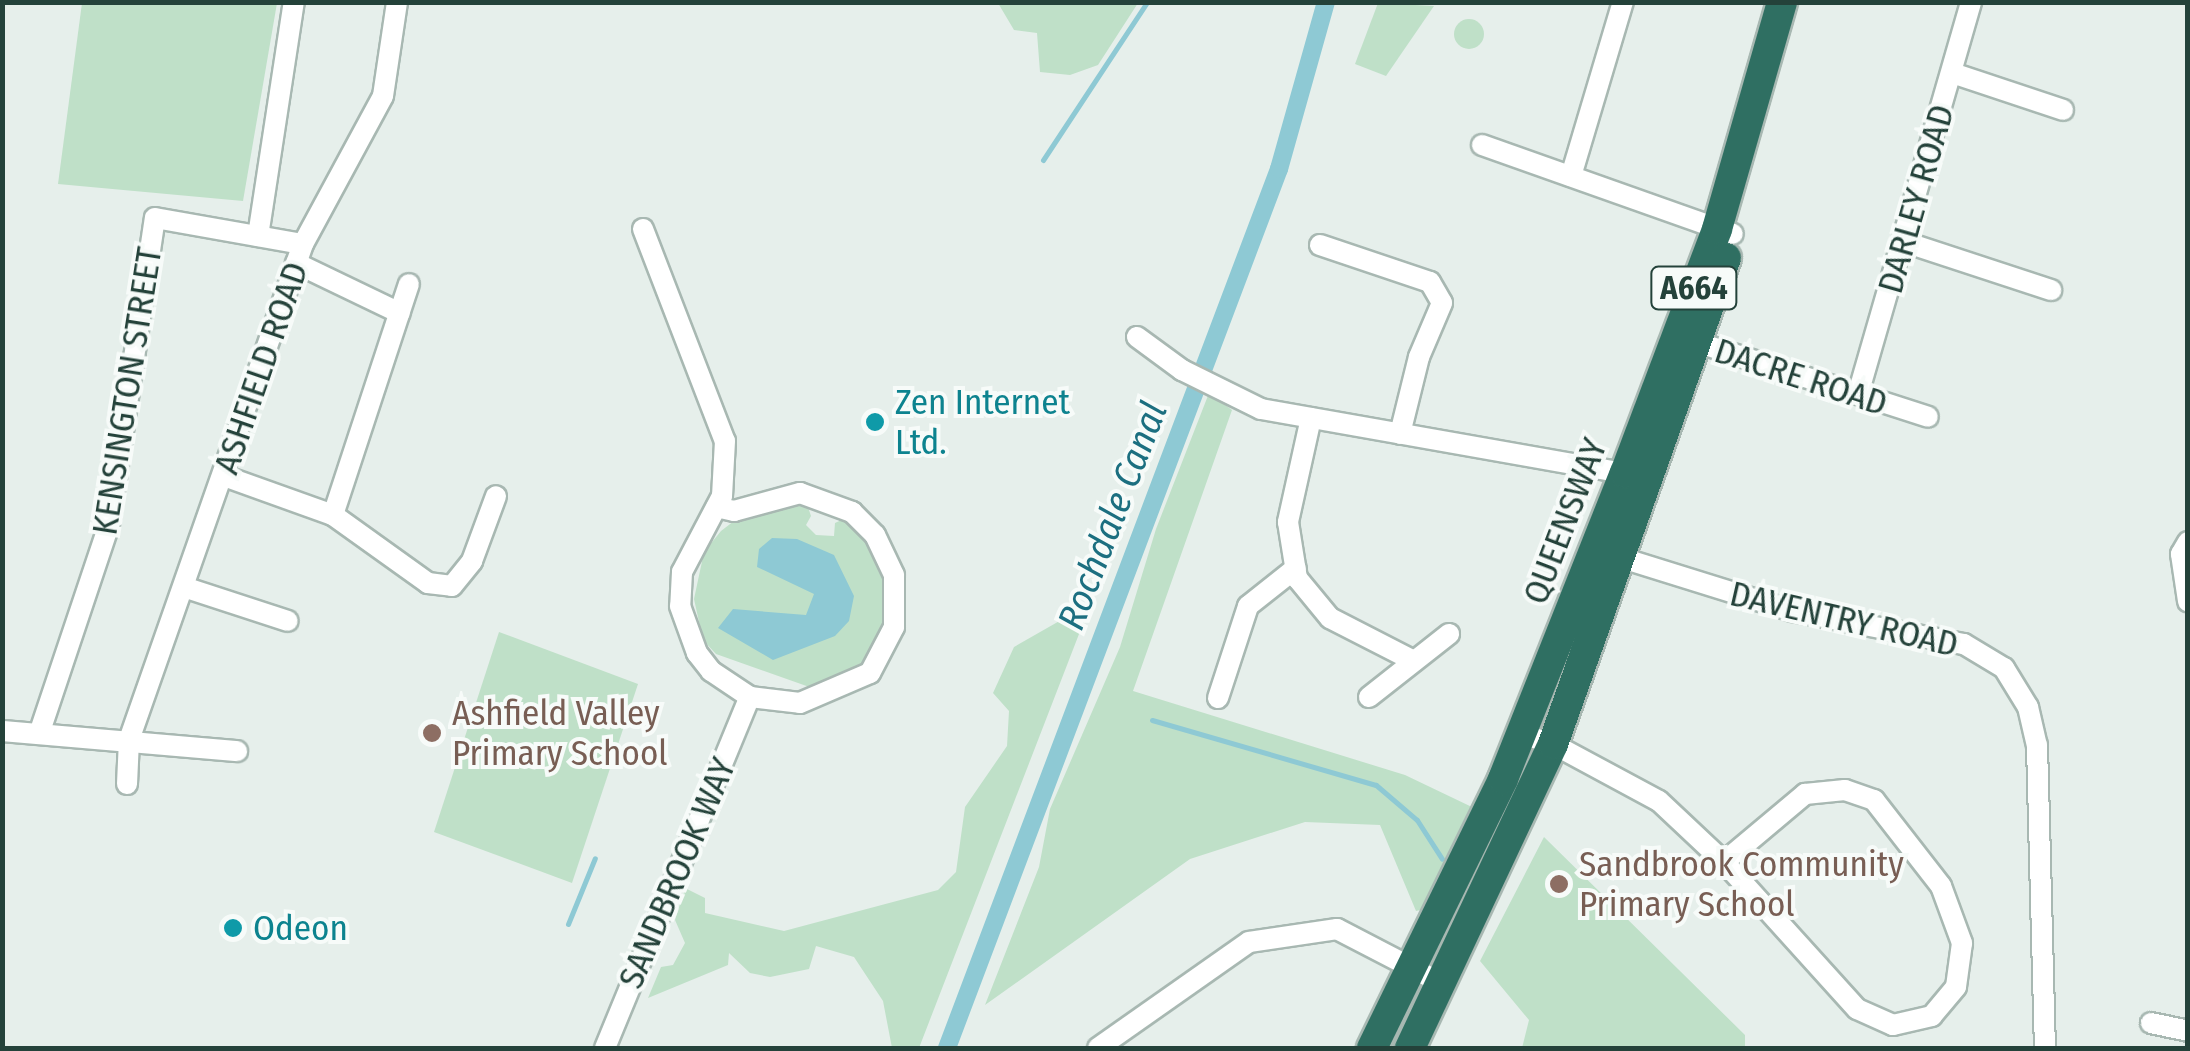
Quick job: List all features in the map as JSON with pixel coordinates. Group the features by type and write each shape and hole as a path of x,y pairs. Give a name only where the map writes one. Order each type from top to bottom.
{"highway":[{"name":"QUEENSWAY","path":"1726,231 1782,2"},
{"name":"QUEENSWAY","path":"1372,1048 1606,553 1638,476 1726,231 1799,2"},
{"name":"QUEENSWAY","path":"1410,1048 1553,744 1606,553"}],"street":[{"path":"294,2 258,236 300,254 400,313"},
{"name":"ASHFIELD ROAD","path":"127,784 129,740 300,254 383,96 396,2"},
{"path":"1571,176 1624,2"},
{"name":"DARLEY ROAD","path":"1858,394 1905,242 1971,2"},
{"path":"1952,73 2063,110"},
{"path":"1482,145 1726,231"},
{"name":"KENSINGTON STREET","path":"39,734 109,524 156,218 258,236"},
{"path":"643,229 725,441 716,507 682,572 680,606 711,671 750,697 800,703 870,673 894,627 894,574 875,534 830,500 800,494 734,511 716,507"},
{"path":"1905,242 2050,290"},
{"path":"1320,246 1430,282 1442,302 1419,357 1400,434"},
{"path":"333,515 409,284"},
{"path":"1136,337 1182,370 1234,397 1311,418 1638,476"},
{"name":"DACRE ROAD","path":"1687,340 1928,417"},
{"path":"1311,418 1288,522 1296,568 1330,618 1414,662"},
{"path":"224,476 333,515 428,583 452,586 472,561 496,496"},
{"path":"2188,542 2180,554 2188,601"},
{"name":"DAVENTRY ROAD","path":"1606,553 1792,611 1964,644 2004,668 2028,707 2037,745 2045,1048"},
{"path":"1218,698 1248,606 1296,568"},
{"path":"184,587 288,621"},
{"path":"1369,696 1449,634"},
{"name":"SANDBROOK WAY","path":"606,1048 750,697"},
{"path":"2,731 237,750"},
{"path":"1521,734 1553,744 1659,801 1724,862 1857,1009 1893,1025 1932,1016 1956,987 1962,943 1941,886 1874,800 1846,790 1805,794 1724,862"},
{"path":"1098,1048 1249,942 1338,930 1441,983"},
{"path":"2151,1023 2188,1032"}],"green space":[{"path":"998,2 1138,3 1098,65 1070,75 1040,72 1037,33 1014,30"},
{"path":"82,3 277,3 243,201 58,184"},
{"path":"1378,3 1434,6 1386,76 1355,64"},
{"path":"1469,19 1480,23 1484,34 1480,45 1469,49 1458,45 1454,34 1458,23"},
{"path":"1209,393 1232,410 1133,691 1405,775 1474,808 1425,909 1416,911 1380,825 1305,822 1190,859 985,1005 1039,867 1050,809 1120,647 1156,529"},
{"path":"806,501 811,516 806,525 816,535 834,536 835,523 848,517 887,576 883,627 868,660 844,679 815,689 716,654 703,640 694,599 704,552 721,531 747,511"},
{"path":"1091,603 919,1048 892,1048 883,1001 854,957 816,946 809,969 770,977 750,973 729,953 728,965 648,998 661,967 673,965 685,943 675,920 685,888 705,898 705,913 784,931 938,890 956,872 965,807 1007,746 1009,711 993,693 1014,647"},
{"path":"499,632 638,684 572,883 434,832"},
{"name":"Sandbrook Community Primary School","path":"1544,837 1745,1035 1745,1048 1522,1048 1529,1020 1480,961"}],"water":[{"path":"772,538 797,539 834,555 854,596 849,621 835,636 773,660 718,628 733,609 806,615 814,594 757,567 759,549"}],"waterway":[{"path":"1043,160 1147,2"},
{"name":"Rochdale Canal","path":"947,1048 1279,169 1326,2"},
{"path":"1152,720 1376,785 1417,820 1442,859"},
{"path":"568,924 595,858"}],"place":[{"name":"Zen Internet Ltd.","path":"875,422"},
{"name":"Ashfield Valley Primary School","path":"432,733"},
{"name":"Sandbrook Community Primary School","path":"1559,884"},
{"name":"Odeon","path":"233,928"}]}
